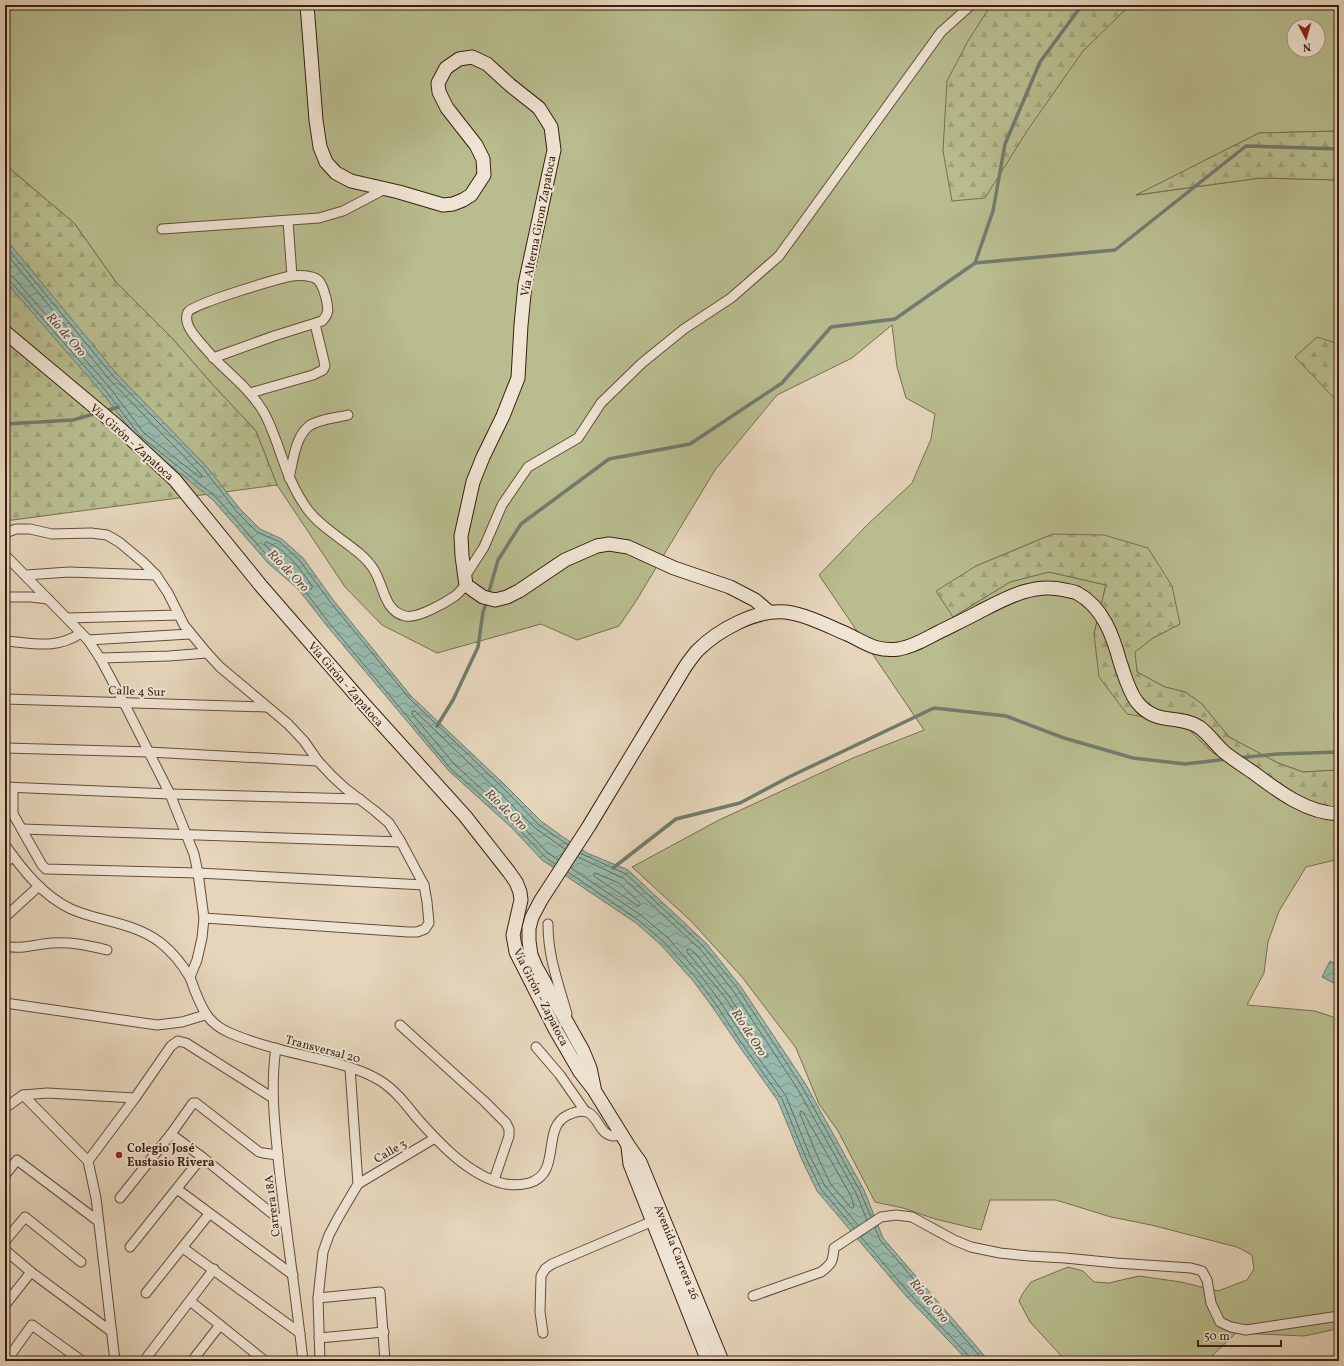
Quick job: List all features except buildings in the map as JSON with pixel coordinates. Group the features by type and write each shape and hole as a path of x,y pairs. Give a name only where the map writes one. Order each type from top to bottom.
{"street":[{"name":"Vía Alterna Giron Zapatoca","path":"307,5 316,120 320,147 326,162 336,173 351,181 399,192 443,205 454,204 471,195 484,174 483,159 476,145 447,108 439,92 438,84 446,68 459,59 472,58 487,64 538,108 551,127 554,150 525,284 518,378 503,416 483,457 473,482 461,536 462,556 466,580"},
{"path":"213,358 274,336 322,321 327,316 328,309 324,288 318,280 308,276 292,276 221,297 193,307 189,311 187,317 188,326 194,336 213,358 250,393 264,412 289,478 297,495 309,511 328,531 364,558 374,570 388,604 397,612 405,616 421,615 455,596 466,580 484,547 502,505 528,466 578,438 601,403 642,363 684,329 731,298 779,256 941,32 971,5"},
{"path":"162,229 319,218 343,211 385,189"},
{"path":"288,221 292,276"},
{"path":"250,393 313,375 323,370 325,366 315,324"},
{"name":"Vía Girón - Zapatoca","path":"5,332 116,426 175,480 262,587 362,702 465,816 509,872 518,887 521,900 513,935 516,952 555,1029 580,1072 594,1090"},
{"path":"289,478 301,435 310,426 320,422 348,416"},
{"path":"5,533 16,529 52,534 91,533 107,535 120,542 143,562 156,575 168,593 178,616 190,634 206,653 220,667 288,724 304,741 318,761 332,776 388,823 401,842 424,885 429,923 424,929 417,932 204,918"},
{"path":"466,580 489,599 507,597 520,591 565,560 597,546 609,544 628,547 674,568 730,587 755,600 768,612"},
{"path":"5,554 88,640 100,658 124,703 170,794 194,854 204,918 202,938 197,960 190,978"},
{"path":"26,575 69,572 156,575"},
{"path":"594,1090 590,1068 531,955 528,941 532,917 685,667 697,651 721,632 752,617 768,612 786,612 799,615 876,648 891,650 911,647 1009,596 1026,590 1054,587 1076,592 1092,604 1106,622 1128,688 1138,703 1150,714 1165,719 1183,721 1199,727 1224,752 1281,792 1300,803 1326,814 1339,814"},
{"path":"5,597 31,597 48,599"},
{"path":"68,618 178,616"},
{"path":"5,642 54,644 72,638 81,633"},
{"path":"88,640 190,634"},
{"path":"100,658 169,656 206,653"},
{"name":"Calle 4 Sur","path":"5,699 268,707"},
{"path":"5,748 149,752 318,761"},
{"path":"360,799 9,788 9,813 22,829 42,865 46,869 198,873 424,885"},
{"path":"22,829 401,842"},
{"name":"Transversal 20","path":"5,845 39,886 53,898 70,908 130,926 154,937 177,959 190,978 206,1015 215,1024 228,1032 276,1048 337,1063 369,1075 390,1087 435,1138 460,1160 478,1173 504,1184 526,1184 537,1180 548,1166 555,1130 558,1123 568,1115 585,1111"},
{"path":"5,863 13,856"},
{"path":"5,917 39,886"},
{"path":"548,924 548,942 554,973 572,1033"},
{"path":"5,946 19,948 51,943 78,943 107,950"},
{"path":"5,1003 157,1025 182,1022 206,1015"},
{"path":"400,1025 479,1096 510,1129 510,1136 494,1180"},
{"path":"88,1162 171,1046 178,1041 186,1043 273,1098"},
{"path":"536,1047 560,1075 585,1111 592,1115 607,1134 624,1140"},
{"name":"Carrera 18A","path":"276,1048 273,1069 273,1098 285,1224 293,1275 303,1361"},
{"path":"320,1361 318,1298 323,1252 329,1235 358,1184 350,1068"},
{"name":"Avenida Carrera 26","path":"594,1090 624,1140 640,1162 722,1361"},
{"path":"5,1108 22,1095 47,1093 135,1098"},
{"path":"22,1095 88,1162 96,1198 115,1361"},
{"path":"120,1198 195,1102 259,1152 278,1155"},
{"path":"171,1134 285,1224"},
{"name":"Calle 3","path":"358,1184 435,1138"},
{"name":"Avenida Carrera 26","path":"624,1140 630,1164 708,1361"},
{"path":"130,1247 202,1157"},
{"path":"5,1175 17,1160 98,1221"},
{"path":"177,1190 293,1275"},
{"path":"146,1293 209,1214"},
{"path":"753,1296 821,1272 830,1266 833,1260 834,1248 881,1216 896,1215 912,1217 960,1243 971,1247 1000,1253 1191,1268 1202,1271 1207,1280 1211,1303 1220,1322 1246,1330 1339,1316"},
{"path":"5,1241 25,1217 81,1262"},
{"path":"543,1333 540,1312 540,1290 541,1276 545,1269 552,1264 653,1221"},
{"path":"183,1248 214,1269 300,1333"},
{"path":"5,1250 31,1272 112,1332"},
{"path":"147,1357 214,1269"},
{"path":"5,1305 31,1272"},
{"path":"318,1298 380,1292 385,1361"},
{"path":"190,1301 265,1361"},
{"path":"6,1361 32,1324 82,1361"},
{"path":"196,1360 220,1325"},
{"path":"319,1338 384,1332"}],"green space":[{"path":"5,5 1339,5 1339,131 1259,133 1137,195 1260,178 1339,180 1339,711 1334,712 1335,737 1339,745 1339,770 1303,772 1278,763 1229,737 1201,703 1185,692 1165,687 1137,672 1134,652 1153,638 1180,624 1053,534 976,566 953,617 1010,582 1049,572 1106,585 1094,634 1212,752 1339,817 1339,859 1306,867 1279,911 1268,942 1264,973 1247,1005 1315,1011 1339,1019 1339,1330 1337,1329 1304,1336 1236,1333 1213,1355 1210,1361 1066,1361 1030,1322 1019,1301 1031,1282 1068,1267 1083,1271 1094,1282 1109,1283 1139,1276 1181,1282 1218,1291 1247,1280 1254,1269 1252,1255 1237,1247 1151,1225 1111,1217 1056,1200 990,1200 981,1230 935,1219 903,1208 875,1202 838,1131 819,1104 796,1048 742,977 691,921 632,867 719,820 853,758 924,730 819,575 866,526 912,483 931,439 935,414 906,398 897,367 892,325 852,358 777,395 715,470 636,601 619,626 577,640 541,624 437,653 382,625 345,587 277,485 256,431 172,338 116,282 74,223 8,167 5,167"},
{"path":"991,5 1133,5 1124,11 1083,51 1027,131 985,198 952,201 943,151 947,81 968,41"},
{"path":"1339,131 1339,180 1260,178 1136,195 1259,133"},
{"path":"5,167 8,167 74,223 116,282 172,338 256,431 277,485 5,521"},
{"path":"1317,337 1339,344 1339,402 1295,357"},
{"path":"1053,534 1104,535 1148,548 1172,586 1180,624 1153,638 1135,652 1137,672 1165,687 1185,692 1201,703 1229,737 1278,763 1303,772 1339,770 1339,817 1272,791 1212,752 1183,724 1127,714 1099,677 1094,634 1106,585 1049,572 1010,582 953,617 936,591 976,566"}],"water":[{"name":"Río de Oro","path":"5,238 116,373 206,466 240,509 260,529 282,539 303,558 334,601 411,696 541,821 587,853 628,870 707,944 741,987 805,1083 864,1190 883,1238 989,1361 968,1361 906,1296 817,1191 802,1160 778,1101 694,982 661,945 636,923 542,860 512,828 449,771 327,626 298,589 268,563 213,500 138,439 103,394 5,281"},
{"path":"1330,961 1339,966 1339,986 1322,977"}],"waterway":[{"path":"488,595 498,560 521,524 609,459 690,444 782,383 831,327 895,319 975,263 993,211 1005,144 1040,62 1082,5"},
{"path":"975,263 1115,250 1246,146 1339,149"},
{"path":"105,411 118,407"},
{"path":"5,424 73,420 97,413"},
{"path":"437,726 453,700 478,647 483,612 487,601"},
{"path":"613,868 676,819 740,803 789,777 934,708 1006,716 1064,738 1133,758 1185,764 1228,759"},
{"path":"1238,758 1278,754 1339,752"}],"place":[{"name":"Colegio José Eustasio Rivera","path":"119,1155"}]}
